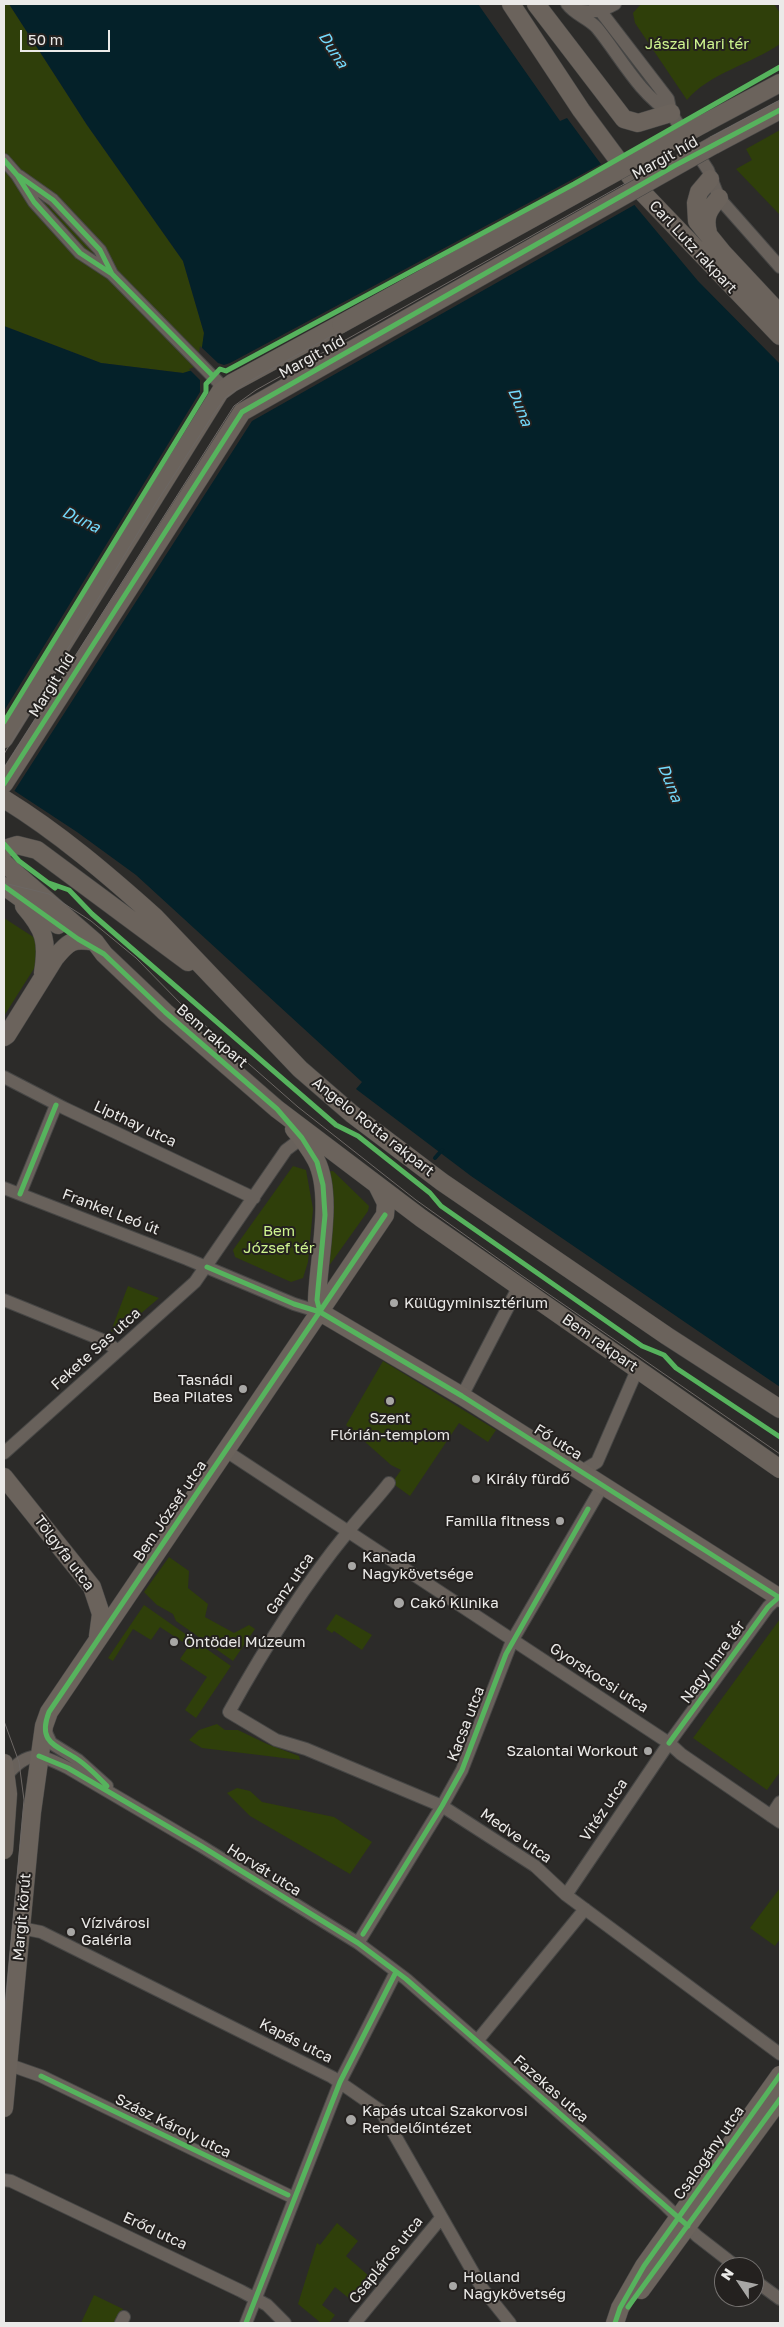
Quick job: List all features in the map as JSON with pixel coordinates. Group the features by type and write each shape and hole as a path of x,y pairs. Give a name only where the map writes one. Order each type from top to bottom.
{"main road":[{"name":"Carl Lutz rakpart","path":"511,4 582,110 641,191 780,336"},
{"path":"536,4 624,119 638,123 670,113"},
{"name":"Margit híd","path":"4,739 210,405 224,388 780,83"},
{"name":"Margit híd","path":"4,784 242,412 666,171 780,110"},
{"path":"710,179 699,192 696,203 697,221 710,238 780,314"},
{"path":"710,238 706,216 709,209 719,198"},
{"name":"Angelo Rotta rakpart","path":"4,799 79,850 155,917 300,1069 365,1124 450,1187 668,1336 780,1409"},
{"path":"4,849 17,845 37,850 87,885 162,944 184,959 207,971"},
{"name":"Bem rakpart","path":"4,863 165,1012 277,1108 377,1185 780,1469"},
{"path":"6,887 37,920 43,932 46,953 43,978"},
{"name":"Bem rakpart","path":"6,887 92,945"},
{"path":"5,1038 64,947 92,945"},
{"name":"Bem rakpart","path":"277,1108 302,1138"},
{"path":"302,1138 317,1162 323,1184 325,1215 317,1300 320,1312"},
{"path":"320,1312 385,1215 386,1203 377,1185"},
{"name":"Fő utca","path":"320,1312 462,1396 780,1597"},
{"name":"Bem József utca","path":"44,1726 55,1702 97,1639 320,1312"},
{"name":"Tölgyfa utca","path":"4,1476 92,1587 101,1614 97,1639"},
{"name":"Margit körút","path":"4,2108 8,2038 39,1756 44,1726"},
{"path":"4,1850 8,1802 5,1769"},
{"name":"Csalogány utca","path":"683,2222 780,2075"},
{"name":"Csalogány utca","path":"615,2323 620,2308 644,2266 683,2222 780,2099"}],"street":[{"path":"569,6 586,12 615,4"},
{"path":"569,6 596,27 655,104 670,113 708,170 719,198 780,267"},
{"path":"599,7 658,84 668,99 670,113"},
{"path":"4,160 17,175 53,200 100,250 112,274 224,388"},
{"name":"Lipthay utca","path":"4,1076 56,1104 254,1198"},
{"path":"20,1194 56,1104"},
{"path":"320,1312 294,1304 207,1267 286,1150 302,1138 313,1140 329,1148"},
{"name":"Frankel Leó út","path":"4,1188 207,1267"},
{"name":"Fekete Sas utca","path":"4,1453 195,1282 207,1267"},
{"path":"462,1396 519,1286"},
{"path":"4,1300 105,1341 118,1350"},
{"path":"582,1471 597,1462 637,1370"},
{"name":"Gyorskocsi utca","path":"226,1451 669,1743"},
{"name":"Ganz utca","path":"229,1712 296,1602 347,1532 389,1483"},
{"name":"Kacsa utca","path":"358,1942 442,1806 462,1770 512,1641 603,1485"},
{"name":"Nagy Imre tér","path":"669,1743 770,1604 780,1597"},
{"name":"Medve utca","path":"229,1712 276,1740 306,1749 442,1806 535,1866 566,1895 780,2054"},
{"name":"Horvát utca","path":"44,1726 46,1737 51,1743 86,1766 115,1795"},
{"path":"669,1743 681,1754 775,1819 780,1802"},
{"name":"Vitéz utca","path":"566,1895 669,1743"},
{"path":"5,1769 25,1758 39,1756"},
{"name":"Horvát utca","path":"39,1756 68,1768 115,1795 358,1942 396,1972"},
{"path":"477,2041 585,1909"},
{"name":"Kapás utca","path":"21,1928 41,1932 336,2080 381,2111 482,2288 510,2323"},
{"path":"246,2323 294,2198 336,2080 396,1972"},
{"name":"Fazekas utca","path":"396,1972 725,2257"},
{"name":"Szász Károly utca","path":"6,2064 41,2076 294,2198"},
{"name":"Erőd utca","path":"4,2180 254,2298 267,2305 285,2323"},
{"name":"Csapláros utca","path":"355,2323 441,2218"},
{"path":"764,2287 780,2299"}],"green space":[{"path":"4,4 9,4 87,125 183,261 204,333 200,368 183,373 101,363 4,326"},
{"name":"Jászai Mari tér","path":"641,4 774,4 780,13 780,44 707,83 687,100 635,23 633,13"},
{"path":"780,130 780,215 736,169 752,160 746,149"},
{"path":"4,918 38,940 40,959 4,1016"},
{"name":"Bem József tér","path":"293,1166 306,1170 313,1209 308,1262 303,1278 291,1282 235,1257 233,1250"},
{"path":"333,1171 369,1206 368,1211 326,1270 325,1172"},
{"path":"128,1286 159,1298 118,1333 111,1331"},
{"path":"383,1361 496,1430 488,1442 459,1423 410,1496 392,1483 401,1470 391,1465 346,1425"},
{"path":"169,1557 189,1571 188,1588 208,1604 205,1617 234,1633 249,1625 255,1629 233,1661 176,1621 173,1614 157,1605 144,1592"},
{"path":"144,1605 231,1666 196,1718 185,1710 207,1677 180,1659 189,1646 160,1627 151,1640 133,1629 113,1661 108,1658"},
{"path":"336,1614 372,1635 362,1650 334,1631 332,1633 326,1629"},
{"path":"780,1619 780,1772 767,1790 693,1738"},
{"path":"217,1724 225,1730 238,1730 267,1744 299,1756 300,1760 202,1748 189,1740 199,1730"},
{"path":"237,1788 250,1791 262,1802 334,1817 372,1842 350,1874 250,1816 227,1793"},
{"path":"780,1888 780,1939 775,1946 750,1928"},
{"path":"337,2223 358,2241 346,2256 369,2276 351,2300 335,2287 322,2305 335,2315 329,2323 321,2323 298,2304 317,2243 320,2245"},
{"path":"94,2295 123,2309 116,2323 81,2323"}],"water":[{"name":"Duna","path":"9,4 478,4 560,121 567,118 606,171 698,281 780,364 780,1387 471,1176 356,1089 362,1082 136,875 77,832 4,784 4,326 101,363 183,373 199,368 204,333 183,261 87,125"}],"pier":[{"path":"603,163 636,204 252,421 13,793 4,787 4,711 200,392 200,380 189,369 197,366 200,346 218,363 224,365 230,363"}],"waterway":[{"path":"435,1158 442,1150"}],"tram line":[{"path":"4,768 234,406 256,390 651,169 780,100"},
{"path":"4,754 158,500 225,398 246,383 632,171"},
{"path":"4,883 49,894 91,921 136,958 184,1007 298,1107 416,1200 780,1454"},
{"path":"4,1721 19,1762 24,1800 4,2023"}],"cycle path":[{"path":"4,722 206,392 206,384 220,369 226,371 574,184 780,67"},
{"path":"4,784 242,412 674,166 780,110"},
{"path":"4,160 17,175 34,202 80,253 112,274 213,376"},
{"path":"19,176 53,200 100,250 112,274"},
{"path":"4,844 19,861 55,888"},
{"path":"49,883 69,890 92,914 336,1125 358,1136 430,1193 441,1206 642,1346 664,1355 676,1368 780,1437"},
{"path":"4,886 78,939 104,954 165,1012 277,1109 302,1138 317,1162 323,1185 325,1215 317,1300 320,1312"},
{"path":"20,1194 56,1105"},
{"path":"107,1786 81,1762 56,1746 47,1737 45,1730 49,1712 385,1215"},
{"path":"207,1267 294,1304 320,1312 462,1396 780,1598"},
{"path":"363,1934 462,1770 506,1654 588,1509"},
{"path":"669,1743 768,1607 779,1597"},
{"path":"39,1756 68,1768 201,1846 358,1943 406,1979 688,2226"},
{"path":"246,2323 340,2082 396,1972"},
{"path":"615,2323 620,2308 644,2266 780,2075"},
{"path":"41,2076 288,2195"},
{"path":"628,2307 780,2099"}],"place":[{"name":"Külügyminisztérium","path":"394,1303"},
{"name":"Tasnádi Bea Pilates","path":"243,1389"},
{"name":"Szent Flórián-templom","path":"390,1401"},
{"name":"Király fürdő","path":"476,1479"},
{"name":"Familia fitness","path":"560,1521"},
{"name":"Kanada Nagykövetsége","path":"352,1566"},
{"name":"Cakó Klinika","path":"399,1603"},
{"name":"Öntödei Múzeum","path":"174,1642"},
{"name":"Szalontai Workout","path":"648,1751"},
{"name":"Vízivárosi Galéria","path":"71,1932"},
{"name":"Kapás utcai Szakorvosi Rendelőintézet","path":"351,2120"},
{"name":"Holland Nagykövetség","path":"453,2286"}]}
